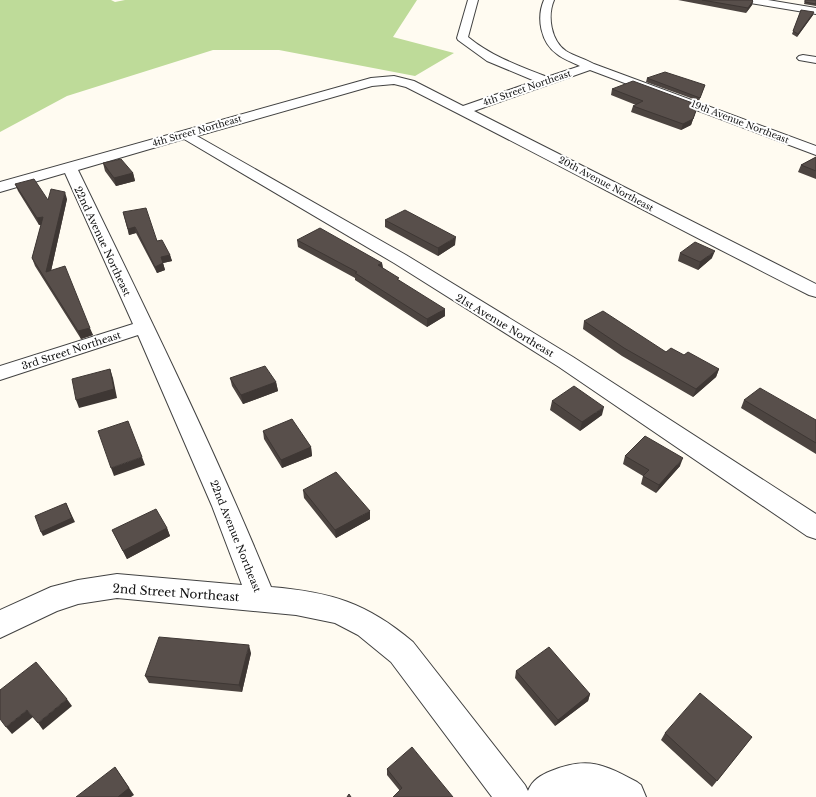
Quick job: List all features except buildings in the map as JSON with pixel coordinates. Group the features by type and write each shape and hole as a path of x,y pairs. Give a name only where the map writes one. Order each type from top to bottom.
{"street":[{"path":"473,0 462,38 486,56 546,81"},
{"name":"19th Avenue Northeast","path":"549,0 546,6 545,21 553,45 562,53 590,66 816,151"},
{"path":"750,0 816,11"},
{"path":"803,58 816,60"},
{"name":"4th Street Northeast","path":"463,110 590,66"},
{"name":"4th Street Northeast","path":"0,187 371,82 394,80"},
{"name":"20th Avenue Northeast","path":"394,80 410,84 463,110 816,291"},
{"name":"21st Avenue Northeast","path":"186,135 400,259 566,362 816,528"},
{"name":"22nd Avenue Northeast","path":"70,168 175,394 225,506 262,599 330,608 363,622 383,635 402,652 513,797"},
{"name":"3rd Street Northeast","path":"0,373 143,327"},
{"name":"2nd Street Northeast","path":"0,625 51,600 78,592 117,586 262,599"},
{"path":"542,797 546,792 562,783 587,779 616,788 629,797"}],"green space":[{"path":"0,0 111,0 115,2 125,0 417,0 393,37 454,53 415,76 279,50 213,50 67,96 0,132"}]}
